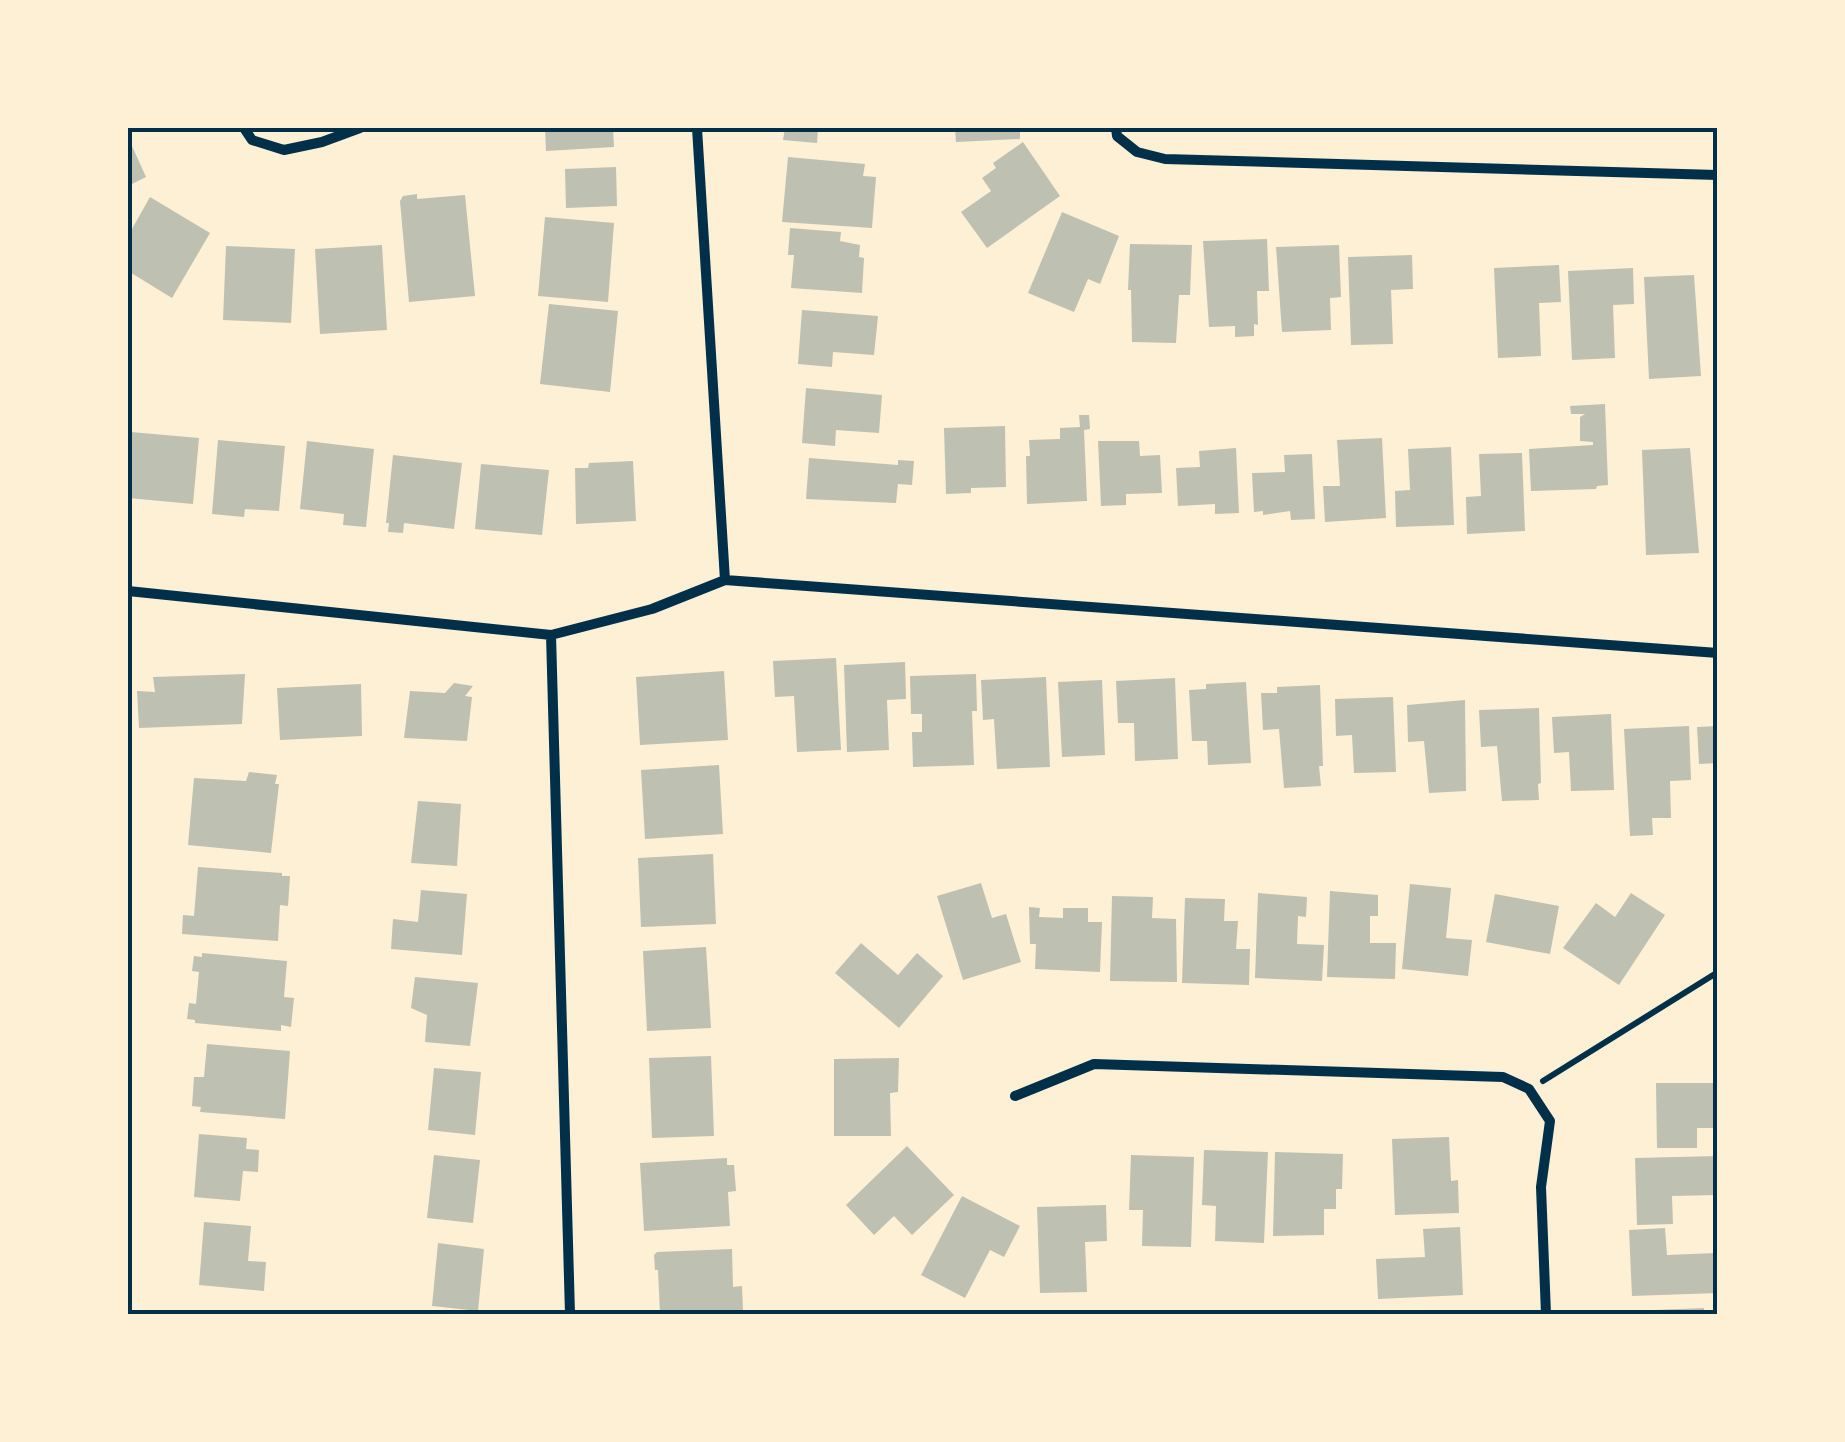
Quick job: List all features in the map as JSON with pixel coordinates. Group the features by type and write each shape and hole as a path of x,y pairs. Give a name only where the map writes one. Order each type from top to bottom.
{"street":[{"path":"244,128 252,140 284,150 360,128"},
{"path":"697,128 726,580"},
{"path":"1116,128 1117,136 1137,152 1165,159 1718,175"},
{"path":"128,591 551,634 652,609 726,580 1718,653"},
{"path":"551,634 570,1314"},
{"path":"1015,1096 1094,1064 1503,1077 1529,1090 1550,1120 1541,1188 1546,1314"}],"path":[{"path":"1529,1090 1718,972"}],"building":[{"path":"545,128 613,128 614,147 546,151"},
{"path":"785,128 818,128 817,143 783,140"},
{"path":"955,128 1020,128 1020,139 956,142"},
{"path":"128,137 146,177 128,186"},
{"path":"1023,142 1060,196 987,248 961,212 991,191 982,178 996,168 993,163"},
{"path":"788,157 865,164 863,176 876,177 872,228 782,222"},
{"path":"616,167 617,206 566,208 565,169"},
{"path":"417,194 417,199 465,195 475,296 409,302 400,201 403,196"},
{"path":"150,197 210,233 172,298 128,271 128,236"},
{"path":"1062,212 1119,236 1100,284 1088,279 1074,312 1028,293"},
{"path":"545,217 614,223 608,302 538,296"},
{"path":"790,228 841,232 840,241 860,245 859,257 864,258 862,293 791,288 794,255 788,255"},
{"path":"1267,239 1269,291 1257,291 1258,325 1254,324 1254,336 1235,337 1235,326 1209,327 1203,241"},
{"path":"1130,244 1192,245 1190,295 1179,295 1176,343 1132,342"},
{"path":"382,245 387,330 320,334 315,249"},
{"path":"1339,245 1341,297 1330,298 1331,330 1282,332 1276,247"},
{"path":"226,246 295,249 291,323 223,320"},
{"path":"1412,255 1413,289 1391,290 1393,344 1351,345 1348,257"},
{"path":"1559,265 1561,302 1539,303 1541,356 1498,358 1494,268"},
{"path":"1633,268 1634,304 1613,305 1615,358 1572,360 1568,271"},
{"path":"1694,275 1701,376 1649,379 1644,277"},
{"path":"549,304 618,311 610,392 540,384"},
{"path":"802,310 878,316 874,355 833,352 832,367 798,364"},
{"path":"806,388 882,395 879,433 836,430 835,446 802,443"},
{"path":"1605,404 1608,485 1596,489 1531,491 1529,449 1593,445 1580,441 1580,417 1585,414 1571,414 1570,406"},
{"path":"1079,415 1089,415 1090,429 1084,430 1087,501 1027,504 1029,440 1060,439 1060,428 1080,427"},
{"path":"1005,426 1006,487 971,488 971,493 946,494 944,428"},
{"path":"131,432 199,438 193,504 128,498"},
{"path":"1382,438 1386,518 1325,522 1323,486 1340,486 1337,440"},
{"path":"218,440 285,446 279,511 245,509 244,517 212,514"},
{"path":"307,441 374,449 366,527 343,525 344,514 300,509"},
{"path":"1098,441 1139,441 1140,456 1160,455 1162,493 1126,494 1126,505 1101,506"},
{"path":"1451,447 1454,525 1396,527 1395,491 1410,490 1408,449"},
{"path":"1236,448 1239,513 1215,514 1215,504 1178,506 1176,468 1200,467 1199,451"},
{"path":"1690,448 1699,553 1646,555 1642,450"},
{"path":"1522,453 1525,531 1467,534 1466,497 1481,496 1479,454"},
{"path":"1312,454 1315,519 1291,520 1290,511 1263,515 1263,511 1254,512 1252,473 1285,472 1284,455"},
{"path":"393,455 462,463 454,529 404,523 403,533 388,532"},
{"path":"809,458 898,465 898,460 914,461 912,485 898,484 896,503 806,499"},
{"path":"633,461 636,521 576,524 575,468 588,468 589,463"},
{"path":"481,464 549,470 542,535 475,529"},
{"path":"836,658 841,750 797,752 794,696 775,697 773,661"},
{"path":"905,662 906,699 887,700 889,750 847,752 844,665"},
{"path":"724,671 728,740 640,745 636,677"},
{"path":"245,674 242,724 139,728 137,691 155,692 153,677"},
{"path":"976,674 977,711 972,711 974,765 913,767 912,732 922,732 922,714 911,714 910,676"},
{"path":"1046,677 1050,767 997,769 994,719 983,720 981,680"},
{"path":"1175,678 1178,759 1135,761 1134,723 1118,723 1116,681"},
{"path":"1102,680 1105,755 1062,757 1058,682"},
{"path":"1246,682 1251,763 1208,765 1207,741 1192,741 1189,690 1206,689 1206,684"},
{"path":"454,683 473,686 465,696 472,697 467,741 404,738 410,691 445,693"},
{"path":"361,684 362,736 280,740 277,688"},
{"path":"1320,685 1321,786 1284,788 1279,729 1263,730 1261,693 1277,693 1277,687"},
{"path":"1393,697 1396,772 1354,773 1352,735 1336,736 1335,699"},
{"path":"1465,700 1466,791 1429,793 1424,741 1408,742 1407,705"},
{"path":"1539,708 1539,800 1502,801 1497,746 1481,747 1479,710"},
{"path":"1611,714 1614,790 1571,791 1569,752 1554,753 1552,717"},
{"path":"1689,726 1691,780 1670,781 1671,818 1652,818 1653,835 1630,836 1624,729"},
{"path":"1718,726 1718,763 1699,764 1697,727"},
{"path":"719,765 723,834 645,839 641,770"},
{"path":"249,772 277,775 271,853 188,845 194,778 246,781"},
{"path":"418,801 461,804 457,866 411,863"},
{"path":"713,854 716,924 641,927 638,858"},
{"path":"198,867 290,876 288,906 280,905 278,941 182,934 183,915 194,916"},
{"path":"981,883 992,918 1006,914 1021,962 963,980 937,896"},
{"path":"1410,884 1451,888 1446,938 1472,940 1468,976 1402,969"},
{"path":"421,890 467,894 462,955 391,949 393,919 418,922"},
{"path":"1330,891 1378,895 1378,916 1370,916 1370,943 1396,943 1395,979 1327,977"},
{"path":"1258,893 1307,897 1306,917 1298,916 1297,944 1324,945 1322,981 1255,978"},
{"path":"1631,893 1665,915 1619,985 1563,948 1596,903 1615,917"},
{"path":"1495,894 1559,906 1550,954 1486,942"},
{"path":"1112,896 1153,897 1152,918 1176,919 1177,982 1110,981"},
{"path":"1185,898 1225,899 1224,921 1238,921 1236,949 1250,949 1249,985 1182,983"},
{"path":"1029,907 1040,908 1039,917 1063,918 1063,908 1088,908 1088,922 1102,922 1100,972 1035,969 1036,944 1030,944"},
{"path":"861,943 898,975 917,953 943,976 899,1028 835,973"},
{"path":"706,947 711,1028 647,1031 643,951"},
{"path":"202,953 287,961 284,997 294,998 291,1027 281,1025 281,1031 187,1019 189,1003 196,1004 199,972 192,971 194,956 202,957"},
{"path":"415,977 478,983 470,1046 425,1042 427,1015 411,1008"},
{"path":"207,1044 290,1051 285,1119 200,1112 201,1107 192,1106 194,1077 204,1077"},
{"path":"711,1056 714,1136 652,1138 649,1058"},
{"path":"899,1058 898,1092 890,1093 891,1136 834,1136 834,1059"},
{"path":"434,1068 481,1072 475,1135 428,1130"},
{"path":"1656,1083 1718,1083 1718,1128 1697,1128 1697,1148 1657,1148"},
{"path":"199,1134 247,1138 246,1149 259,1150 258,1172 243,1171 240,1201 194,1197"},
{"path":"1449,1137 1451,1181 1458,1180 1459,1213 1395,1215 1392,1139"},
{"path":"907,1146 954,1195 912,1235 894,1216 874,1235 846,1205"},
{"path":"1204,1150 1268,1152 1264,1243 1215,1241 1216,1206 1202,1205"},
{"path":"1275,1152 1343,1154 1342,1189 1336,1189 1336,1209 1324,1209 1324,1235 1273,1236"},
{"path":"434,1155 480,1160 473,1223 427,1218"},
{"path":"1131,1155 1194,1157 1191,1247 1142,1246 1143,1210 1129,1210"},
{"path":"1718,1156 1718,1195 1672,1196 1673,1224 1637,1225 1635,1158"},
{"path":"727,1158 727,1165 734,1165 736,1191 728,1192 730,1226 644,1231 640,1163"},
{"path":"962,1196 1020,1226 1004,1257 990,1250 965,1298 921,1275"},
{"path":"1106,1205 1107,1241 1085,1242 1087,1292 1040,1293 1037,1207"},
{"path":"204,1222 251,1226 248,1261 266,1262 264,1291 199,1285"},
{"path":"1460,1227 1463,1295 1378,1299 1376,1259 1425,1257 1423,1229"},
{"path":"1665,1228 1667,1255 1716,1253 1718,1293 1632,1296 1629,1230"},
{"path":"438,1243 484,1249 478,1311 432,1306"},
{"path":"732,1249 733,1287 742,1286 743,1310 734,1310 734,1314 660,1314 654,1255 657,1252"},
{"path":"1704,1308 1704,1314 1628,1314 1628,1311"}]}
